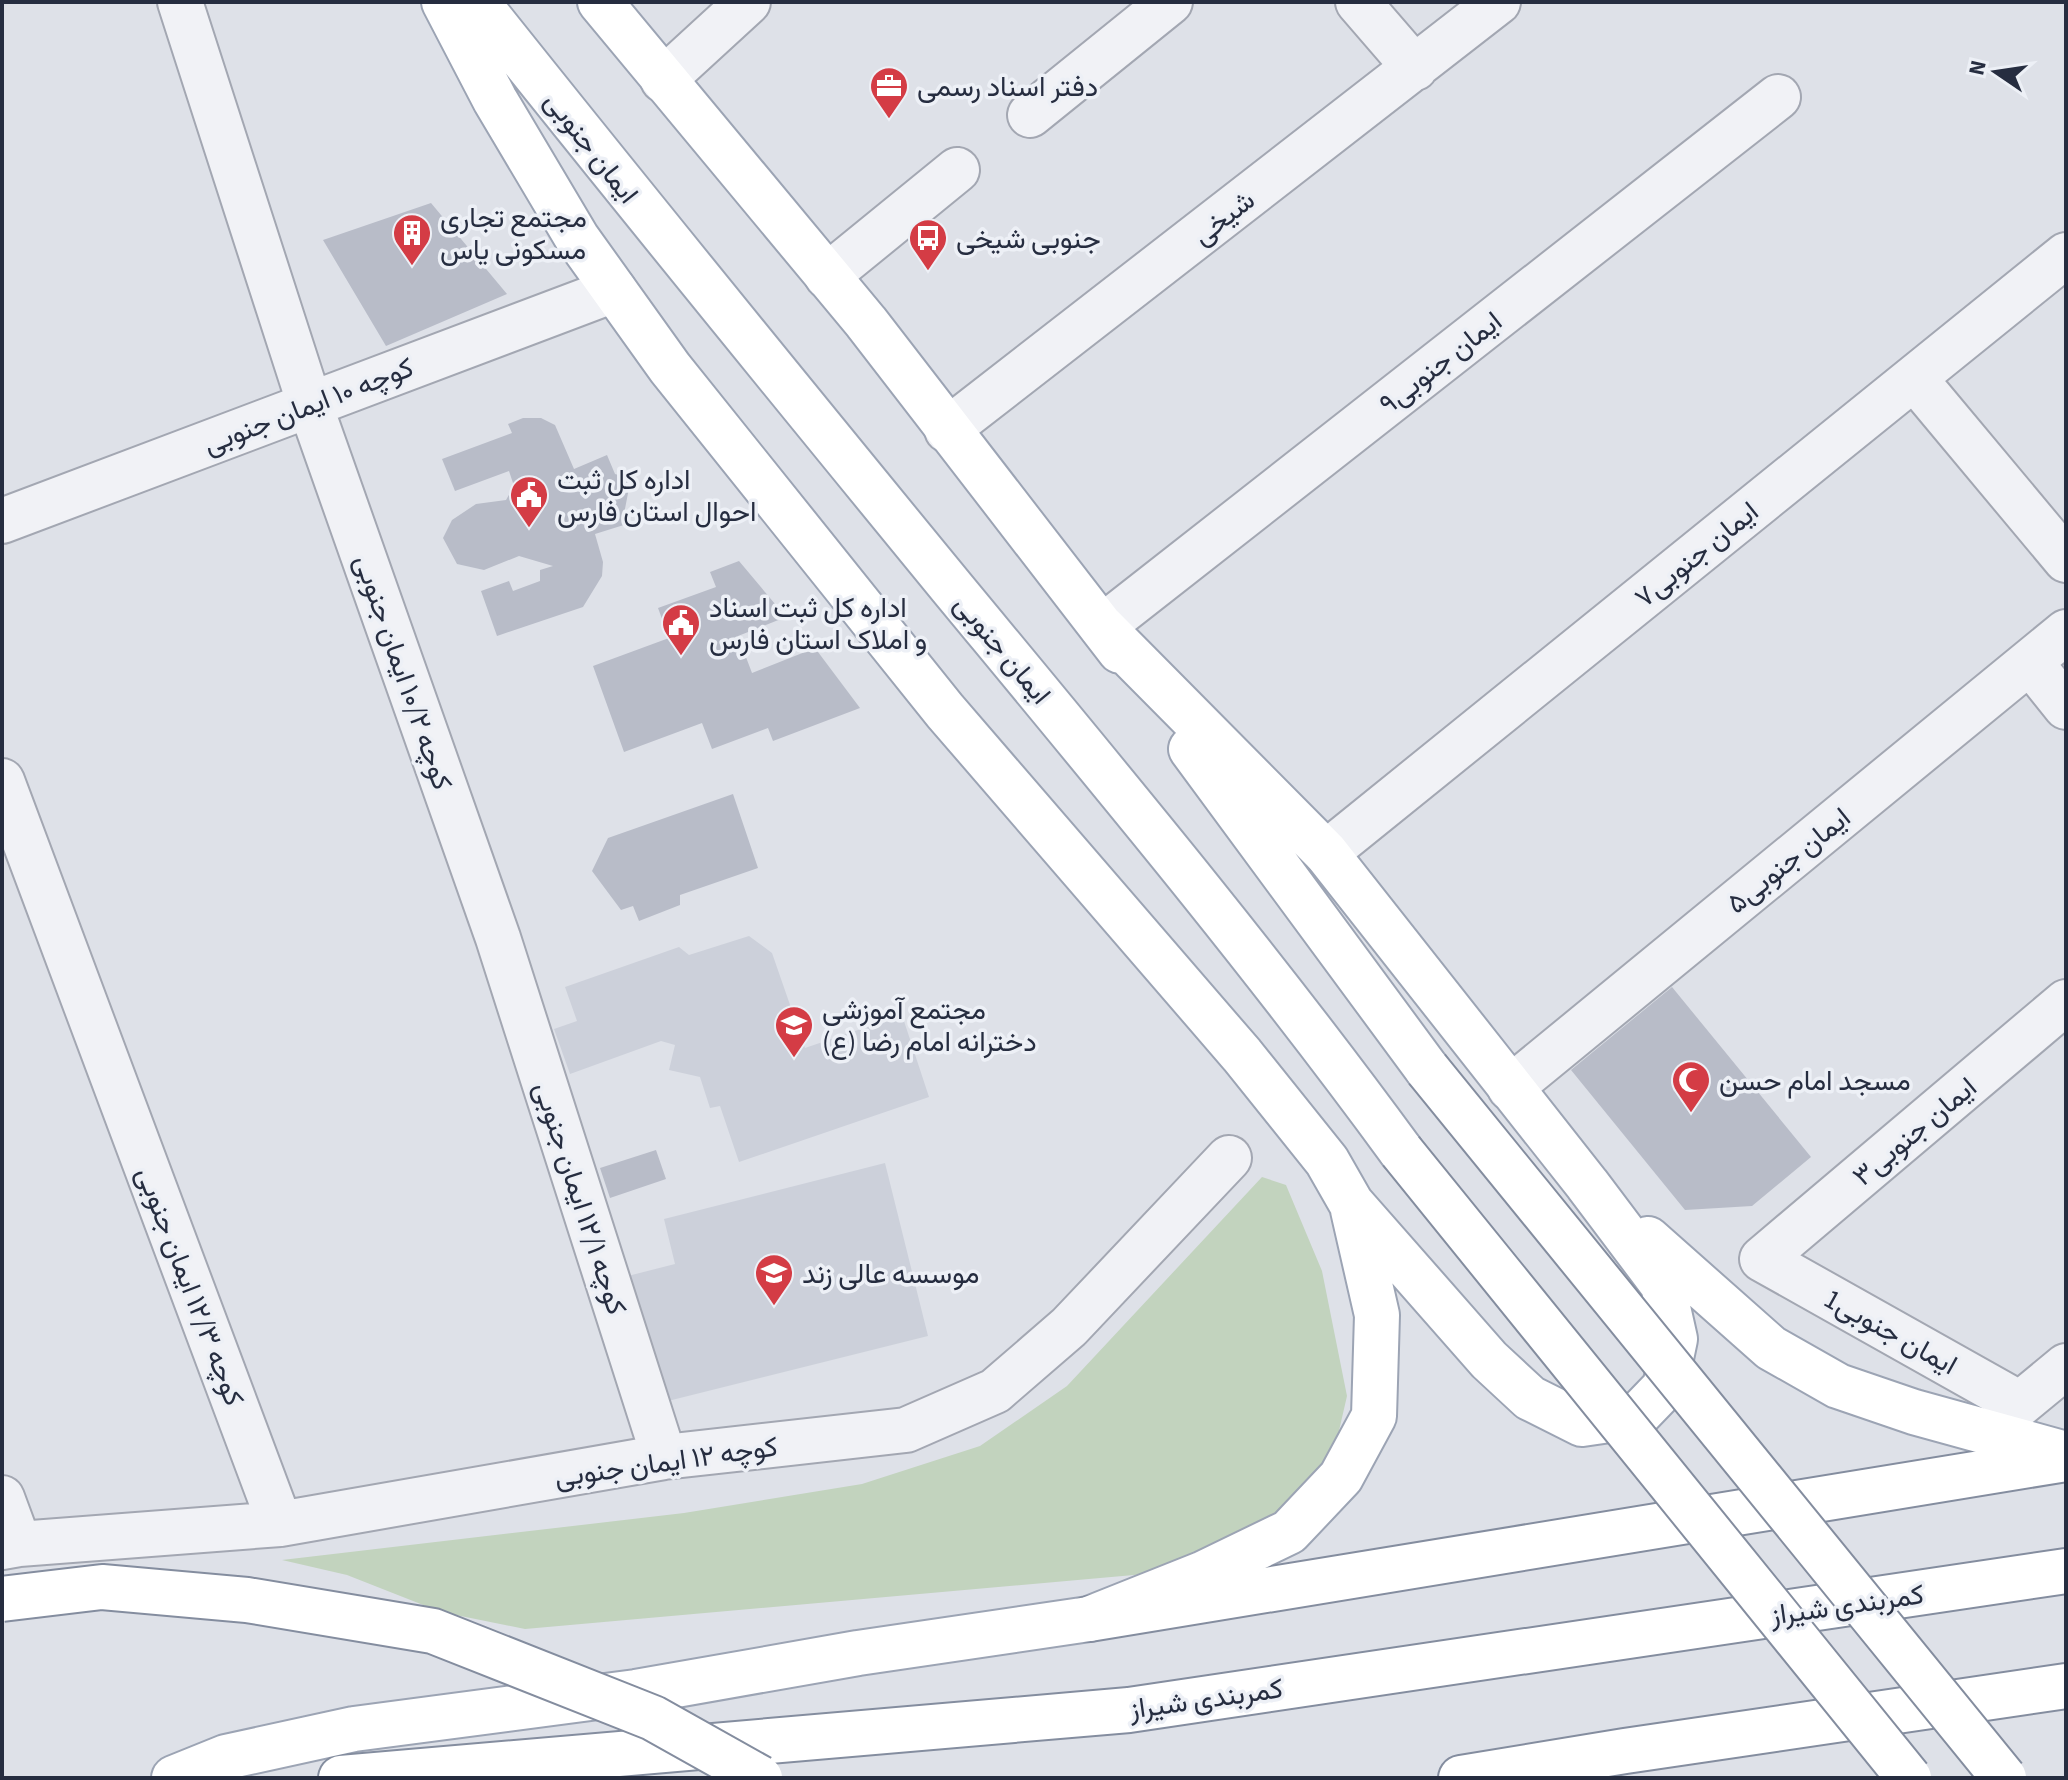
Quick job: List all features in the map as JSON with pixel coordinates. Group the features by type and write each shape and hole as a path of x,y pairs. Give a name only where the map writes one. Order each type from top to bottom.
{"main road":[{"path":"444,2 495,100 577,238 670,368 945,711 1242,1055 1327,1161 1351,1203 1489,1360 1530,1398 1582,1424 1637,1416 1665,1387 1675,1339 1663,1285 1326,853 1102,627"},
{"name":"ایمان جنوبی","path":"477,2 680,257 1112,781 1333,1058 1401,1151 1909,1778"},
{"path":"600,2 866,322 1102,627 1427,1069 2004,1778"},
{"path":"1587,1184 1771,1348 1838,1386 1914,1412 2066,1456"},
{"path":"1089,1619 1202,1574 1289,1532 1341,1477 1374,1416 1377,1315 1351,1203"},
{"path":"174,1778 226,1757 354,1729 636,1692 2066,1456"},
{"name":"کمربندی شیراز","path":"341,1778 1129,1710 2066,1571"},
{"path":"2,1599 102,1587 247,1600 433,1631 653,1718 760,1778"},
{"path":"1461,1778 2066,1686"}],"street":[{"name":"کوچه ۱۰/۲ ایمان جنوبی","path":"180,2 310,405 498,938"},
{"path":"663,80 748,2"},
{"path":"1030,115 1170,2"},
{"path":"1358,2 1415,68"},
{"name":"شیخی","path":"947,430 1498,2"},
{"name":"ایمان جنوبی۹","path":"1102,627 1778,97"},
{"path":"827,276 957,170"},
{"name":"ایمان جنوبی۷","path":"1326,853 2066,255"},
{"name":"کوچه ۱۰ ایمان جنوبی","path":"2,521 614,290"},
{"path":"1914,378 2066,560"},
{"name":"ایمان جنوبی۵","path":"1510,1088 2066,632"},
{"path":"2030,662 2066,707"},
{"name":"کوچه ۱۲/۳ ایمان جنوبی","path":"2,781 280,1524"},
{"name":"کوچه ۱۲/۱ ایمان جنوبی","path":"498,938 664,1457"},
{"name":"ایمان جنوبی۳","path":"1762,1259 2066,1002"},
{"name":"کوچه ۱۲ ایمان جنوبی","path":"10,1545 280,1524 664,1457 906,1430 995,1391 1069,1327 1229,1158"},
{"name":"1ایمان جنوبی","path":"1762,1259 2020,1404 2066,1366"},
{"path":"2,1498 10,1545"}],"shaded area":[{"name":"مجتمع آموزشی دخترانه امام رضا (ع)","path":"749,936 772,953 805,1048 902,1015 929,1097 739,1162 720,1106 710,1108 700,1077 669,1070 675,1045 661,1041 570,1074 554,1029 577,1021 565,987 679,947 689,955"},
{"name":"موسسه عالی زند","path":"885,1163 928,1336 652,1405 620,1278 675,1264 664,1219"}],"green space":[{"path":"1262,1177 1286,1185 1322,1271 1347,1396 1329,1474 1257,1537 1145,1574 525,1629 441,1612 347,1575 282,1560 684,1513 862,1484 980,1446 1067,1386"}],"building":[{"name":"مجتمع تجاری مسکونی یاس","path":"431,203 507,294 386,346 323,240"},
{"name":"اداره کل ثبت احوال استان فارس","path":"523,418 541,418 555,425 574,469 607,455 615,474 625,477 629,488 624,514 627,524 595,534 603,562 602,576 583,607 497,636 481,591 509,581 513,591 540,581 540,570 553,566 519,556 484,570 457,564 443,538 452,520 476,504 506,500 514,486 509,471 455,491 442,459 512,433 508,424"},
{"name":"اداره کل ثبت اسناد و املاک استان فارس","path":"739,561 786,617 738,636 752,673 815,648 860,708 773,741 768,728 712,749 702,723 624,752 593,666 669,638 658,608 716,587 710,572"},
{"path":"733,794 758,868 680,895 680,905 639,921 633,906 621,910 592,871 608,838"},
{"name":"مسجد امام حسن","path":"1672,987 1811,1157 1752,1206 1685,1210 1571,1070"},
{"path":"656,1150 666,1179 610,1198 600,1168"}],"place":[{"name":"دفتر اسناد رسمی","path":"889,120"},
{"name":"مجتمع تجاری مسکونی یاس","path":"412,267"},
{"name":"جنوبی شیخی","path":"928,272"},
{"name":"اداره کل ثبت احوال استان فارس","path":"529,529"},
{"name":"اداره کل ثبت اسناد و املاک استان فارس","path":"681,657"},
{"name":"مجتمع آموزشی دخترانه امام رضا (ع)","path":"794,1059"},
{"name":"مسجد امام حسن","path":"1691,1114"},
{"name":"موسسه عالی زند","path":"774,1307"}]}
